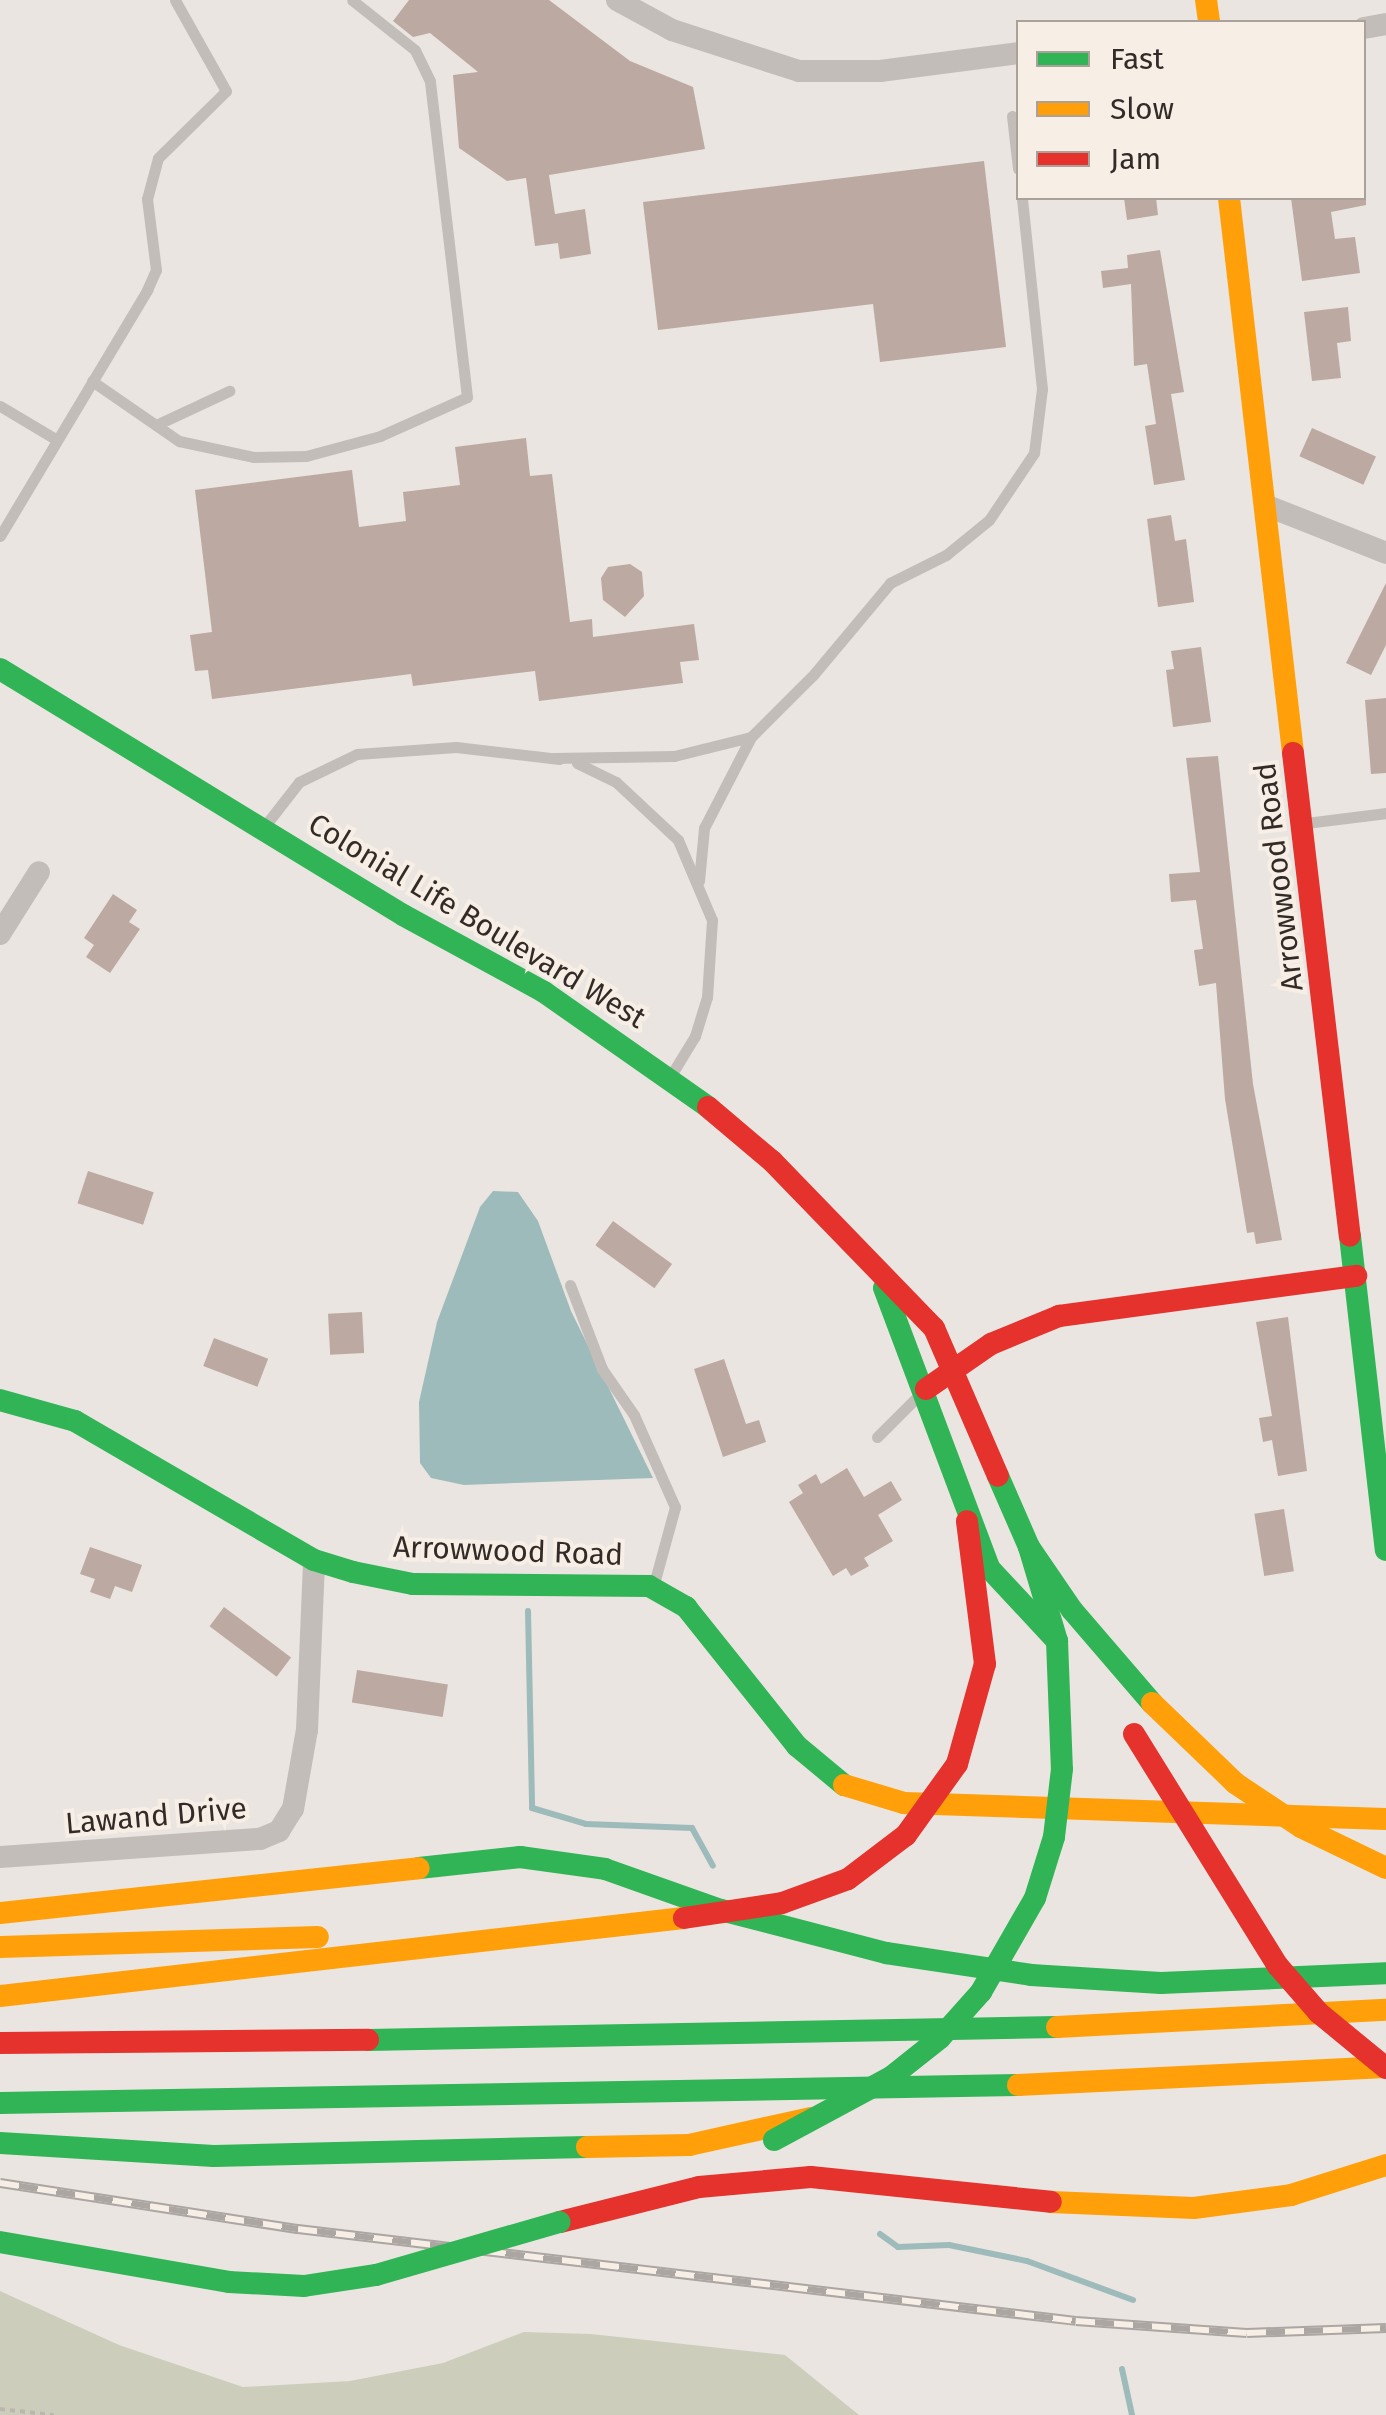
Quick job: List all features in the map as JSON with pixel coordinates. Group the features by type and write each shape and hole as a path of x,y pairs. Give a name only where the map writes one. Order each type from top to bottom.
{"main road":[{"name":"Arrowwood Road","path":"1229,200 1386,1550"},
{"name":"Colonial Life Boulevard West","path":"0,669 670,1075 772,1160 880,1279 934,1328 1030,1547 1057,1641"},
{"path":"926,1389 1024,1326 1095,1308 1356,1276"},
{"name":"Colonial Life Boulevard West","path":"880,1279 926,1389 967,1521 1006,1592 1057,1641"},
{"name":"Arrowwood Road","path":"0,1400 76,1421 314,1560 413,1584 606,1581 653,1588 686,1607 797,1746 852,1792 904,1803 1386,1818"},
{"path":"0,1996 684,1918 782,1904 848,1879 906,1835 957,1764 984,1664 967,1521"},
{"path":"1030,1547 1072,1610 1152,1703 1248,1792 1335,1846 1386,1868"},
{"path":"1057,1641 1083,1667"},
{"path":"0,2242 229,2282 304,2286 376,2275 656,2190 837,2110 940,2038 1003,1962 1045,1866 1062,1769 1057,1641"},
{"path":"1119,1711 1278,1966 1319,2013 1386,2068"},
{"path":"0,1913 520,1857 606,1870 721,1910 886,1953 1031,1974 1161,1983 1386,1973"},
{"path":"0,1947 619,1926"},
{"path":"0,2043 670,2038 1211,2023 1386,2010"},
{"path":"0,2102 932,2089 1246,2079 1386,2068"},
{"path":"0,2143 214,2156 689,2145 760,2134 837,2110"},
{"path":"656,2190 834,2178 1096,2206 1194,2208 1292,2195 1386,2166"}],"street":[{"path":"617,0 672,30 799,71 880,71 1016,53"},
{"path":"1266,505 1386,553"},
{"path":"0,934 39,872"},
{"name":"Lawand Drive","path":"0,1857 260,1839 279,1832 294,1809 307,1730 314,1560"}],"lane":[{"path":"0,536 156,270 147,199 158,158 226,92 175,0"},
{"path":"92,382 179,440 254,457 306,456 380,436 466,397 430,81 415,50 352,0"},
{"path":"1012,116 1016,151"},
{"path":"699,881 704,828 751,737 814,674 890,583 946,556 989,520 1034,453 1042,388 1022,200"},
{"path":"156,425 228,391"},
{"path":"0,406 58,440"},
{"path":"554,758 674,756 751,737"},
{"path":"264,828 299,782 357,754 456,747 586,765 646,806 678,840 699,881 712,920 707,997 695,1036 670,1075"},
{"path":"1303,823 1386,812"},
{"path":"570,1285 602,1369 634,1415 675,1507 653,1588"},
{"path":"878,1437 926,1389"}],"path":[{"path":"0,2408 54,2415"}],"green space":[{"path":"0,2291 119,2345 243,2387 350,2381 443,2363 524,2332 591,2334 785,2355 859,2415 0,2415"}],"water":[{"path":"493,1191 518,1192 538,1221 571,1311 653,1478 464,1485 431,1478 420,1463 419,1402 437,1322 480,1207"}],"building":[{"path":"409,0 549,0 630,61 693,87 705,149 549,175 555,214 585,209 591,254 560,259 558,243 535,246 526,178 507,181 459,148 453,75 478,72 430,33 413,37 393,21"},
{"path":"984,161 1006,347 880,362 873,304 658,330 643,202"},
{"path":"1124,200 1156,200 1158,215 1127,220"},
{"path":"1291,200 1366,200 1366,205 1331,212 1335,239 1355,237 1360,273 1302,281"},
{"path":"1160,250 1184,392 1171,394 1185,480 1154,485 1145,426 1156,424 1147,364 1134,366 1131,284 1103,288 1101,271 1128,268 1127,255"},
{"path":"1348,307 1351,341 1337,343 1341,378 1312,381 1304,312"},
{"path":"1312,428 1376,456 1363,485 1299,456"},
{"path":"526,438 530,476 552,474 570,622 592,619 593,637 694,624 699,660 680,662 683,683 539,701 535,671 413,686 411,674 212,699 208,670 195,671 190,635 212,632 195,490 352,470 359,527 406,521 403,492 460,485 455,447"},
{"path":"1171,515 1175,541 1186,539 1194,602 1158,607 1147,519"},
{"path":"630,564 642,572 644,596 625,617 603,600 601,578 608,567"},
{"path":"1386,583 1386,645 1371,675 1346,663"},
{"path":"1201,647 1211,722 1173,727 1166,670 1174,669 1171,651"},
{"path":"1386,698 1386,773 1371,774 1365,700"},
{"path":"1218,756 1253,1084 1282,1240 1256,1244 1254,1232 1247,1233 1225,1099 1216,983 1199,986 1194,950 1203,949 1196,900 1171,902 1169,874 1200,872 1186,758"},
{"path":"113,894 137,910 129,922 140,929 110,973 86,957 94,945 84,938"},
{"path":"88,1171 154,1192 143,1225 77,1203"},
{"path":"613,1221 672,1264 654,1288 595,1245"},
{"path":"362,1312 364,1353 330,1355 328,1314"},
{"path":"1288,1317 1307,1471 1278,1476 1272,1440 1263,1442 1259,1418 1272,1416 1256,1322"},
{"path":"214,1338 268,1359 257,1387 203,1366"},
{"path":"724,1359 746,1424 759,1420 766,1442 723,1457 694,1369"},
{"path":"847,1468 864,1497 891,1481 902,1500 878,1515 893,1541 864,1558 869,1566 851,1576 846,1568 833,1576 789,1502 803,1493 798,1485 816,1474 821,1484"},
{"path":"1284,1509 1294,1571 1264,1576 1254,1514"},
{"path":"90,1547 142,1565 132,1592 115,1586 110,1599 90,1592 95,1579 80,1574"},
{"path":"224,1607 291,1658 277,1677 210,1626"},
{"path":"357,1670 448,1684 443,1717 352,1703"}],"waterway":[{"path":"528,1611 532,1808 586,1824 692,1828 713,1866"},
{"path":"880,2234 898,2247 949,2245 1027,2261 1133,2300"},
{"path":"1122,2369 1132,2415"}],"railway":[{"path":"0,2183 298,2229 1076,2321 1247,2333 1386,2328"}],"traffic: fast":[{"path":"0,669 403,915 544,992 708,1107"},
{"path":"1350,1236 1386,1550"},
{"path":"884,1288 989,1568 1057,1641"},
{"path":"0,1400 75,1421 314,1560 353,1572 413,1584 649,1586 686,1607 797,1746 844,1785"},
{"path":"998,1476 1029,1547 1057,1641"},
{"path":"1029,1547 1072,1610 1152,1703"},
{"path":"1057,1641 1062,1769"},
{"path":"774,2140 891,2077 940,2038 981,1992 1035,1898 1054,1837 1062,1769"},
{"path":"419,1868 520,1857 605,1869 721,1910 886,1953 1031,1975 1161,1983 1386,1973"},
{"path":"368,2040 1057,2027"},
{"path":"0,2103 1018,2085"},
{"path":"0,2143 214,2156 587,2147"},
{"path":"0,2242 229,2282 304,2286 376,2275 560,2222"}],"traffic: slow":[{"path":"1206,0 1209,20"},
{"path":"1229,200 1293,753"},
{"path":"1152,1703 1235,1783 1301,1827 1386,1868"},
{"path":"844,1785 904,1803 1386,1819"},
{"path":"0,1913 419,1868"},
{"path":"0,1996 684,1918"},
{"path":"0,1947 318,1937"},
{"path":"1057,2027 1386,2010"},
{"path":"1018,2085 1386,2067"},
{"path":"587,2147 689,2145 811,2118"},
{"path":"1051,2202 1194,2208 1291,2195 1386,2165"}],"traffic: jam":[{"path":"1293,753 1350,1236"},
{"path":"708,1107 772,1161 934,1328 998,1476"},
{"path":"926,1389 991,1344 1059,1316 1356,1276"},
{"path":"957,1764 985,1664 967,1521"},
{"path":"1134,1734 1278,1966 1319,2013 1386,2068"},
{"path":"684,1918 782,1903 848,1879 906,1835 957,1764"},
{"path":"0,2043 368,2040"},
{"path":"560,2222 699,2187 811,2177 1051,2202"}]}
